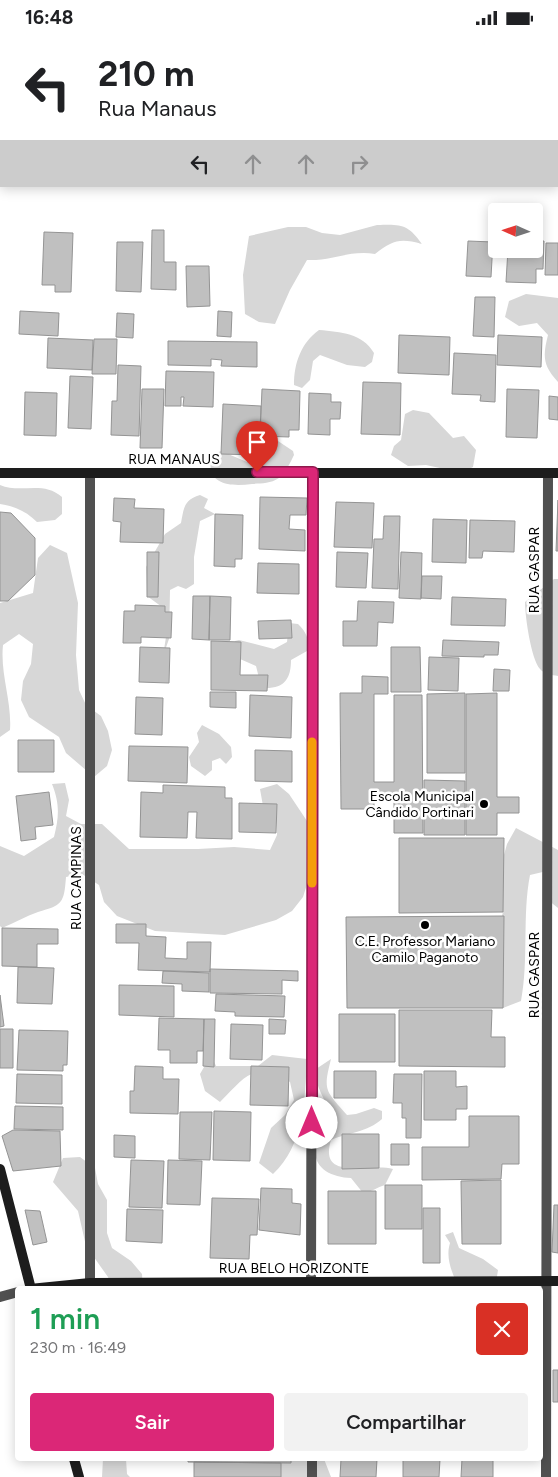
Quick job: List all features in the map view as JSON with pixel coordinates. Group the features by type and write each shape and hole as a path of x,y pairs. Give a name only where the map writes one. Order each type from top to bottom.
{"street":[{"path":"311,1285 313,472"},
{"name":"RUA MANAUS","path":"0,473 553,473"},
{"name":"RUA CAMPINAS","path":"90,473 90,1283"},
{"name":"RUA GASPAR","path":"546,1477 553,1281 553,473"},
{"path":"0,1169 29,1286"},
{"name":"RUA BELO HORIZONTE","path":"60,1286 90,1283 311,1285 553,1281"},
{"path":"0,1297 15,1293"},
{"path":"74,1461 78,1477"},
{"path":"312,1461 312,1477"}],"shaded area":[{"path":"377,225 398,225 408,229 422,244 402,241 392,243 375,254 357,253 325,259 307,260 290,290 275,324 259,322 245,314 243,275 249,236 288,227 306,227 322,233 340,235"},
{"path":"526,294 558,298 558,382 546,365 545,348 548,335 537,323 519,326 505,317 509,301"},
{"path":"319,330 357,337 369,346 374,353 372,362 365,367 347,365 320,355 313,361 310,380 302,388 294,385 295,369 303,347"},
{"path":"413,410 429,413 453,438 464,436 476,450 473,467 467,470 449,470 426,465 408,466 391,455 394,446 401,440 405,414"},
{"path":"278,441 293,451 294,455 284,473 276,480 266,483 235,485 221,482 212,473 212,455 221,451 247,462 257,459"},
{"path":"0,485 16,488 40,488 55,492 62,497 62,514 55,520 37,522 20,510 0,504"},
{"path":"200,495 208,499 204,508 215,514 200,521 194,557 194,584 186,589 178,586 170,590 169,639 163,656 166,637 162,607 147,596 146,567 165,534 181,523 184,508 188,502"},
{"path":"50,545 67,553 78,603 76,655 79,690 86,705 101,716 108,731 112,750 107,766 94,777 66,753 59,737 29,717 21,700 23,681 31,664 33,644 19,634 3,645 3,666 10,730 0,737 0,603 33,593 38,558"},
{"path":"554,579 558,579 558,676 544,672 537,664 529,637 525,602"},
{"path":"289,623 298,624 305,633 308,639 307,651 291,660 290,672 286,681 273,688 266,688 260,682 256,666 240,659 233,646 235,641 239,640 274,649 287,642"},
{"path":"202,725 219,734 231,747 232,757 226,764 220,758 212,761 212,770 205,776 191,766 189,757 199,742 197,733"},
{"path":"65,783 69,800 66,816 81,824 102,824 129,849 234,847 270,850 277,835 277,818 263,806 260,789 277,784 289,794 309,824 308,881 303,897 292,911 276,920 225,935 155,931 117,916 104,902 99,885 82,874 66,877 63,898 57,905 29,915 2,928 0,926 0,846 24,856 54,837 58,811 52,784"},
{"path":"516,828 558,850 558,908 548,900 547,871 530,875 526,906 525,969 521,1001 503,1008 495,989 498,931 503,912 500,899 502,862 507,844"},
{"path":"211,1055 216,1066 258,1066 272,1055 307,1059 304,1105 297,1136 283,1163 273,1174 259,1163 271,1128 285,1115 294,1100 290,1082 267,1073 258,1072 251,1074 220,1102 205,1091 200,1074"},
{"path":"331,1059 327,1078 328,1090 347,1115 374,1108 382,1111 382,1119 370,1127 331,1140 329,1153 332,1162 339,1166 393,1169 385,1185 363,1193 351,1178 327,1172 318,1162 316,1155 316,1147 327,1123 328,1113 317,1082 316,1069"},
{"path":"80,1157 95,1168 98,1184 107,1200 107,1233 112,1248 131,1261 142,1274 143,1286 111,1286 108,1277 86,1246 78,1211 53,1182 63,1158"},
{"path":"453,1232 459,1248 483,1259 498,1270 495,1286 458,1286 449,1261 450,1243 445,1235"},
{"path":"103,1461 126,1461 127,1474 130,1477 102,1477"},
{"path":"275,1461 325,1461 331,1477 273,1477"}],"building":[{"path":"152,230 164,230 164,262 176,262 176,290 151,289"},
{"path":"44,232 73,233 71,292 55,292 55,285 42,285"},
{"path":"468,241 488,242 488,258 492,258 491,277 466,276"},
{"path":"544,241 543,269 536,269 536,283 506,282 507,258 543,258"},
{"path":"117,242 143,242 141,292 116,291"},
{"path":"546,243 558,243 558,275 545,275"},
{"path":"186,266 209,266 210,306 187,307"},
{"path":"475,297 495,297 494,337 473,336"},
{"path":"20,311 59,313 58,336 19,334"},
{"path":"218,311 232,312 231,337 217,336"},
{"path":"117,313 134,314 133,338 116,337"},
{"path":"399,335 450,337 449,375 398,373"},
{"path":"498,335 542,337 541,367 497,365"},
{"path":"48,338 93,340 92,370 47,368"},
{"path":"94,339 117,339 116,374 92,374"},
{"path":"168,341 257,342 257,367 221,366 222,360 211,359 211,366 168,365"},
{"path":"454,353 496,355 495,402 480,401 481,395 452,394"},
{"path":"118,365 141,366 139,436 111,435 112,401 117,401"},
{"path":"166,371 214,372 213,407 183,406 184,397 181,397 181,406 165,406"},
{"path":"70,376 93,377 91,429 68,428"},
{"path":"363,382 401,383 400,435 361,434"},
{"path":"142,389 164,389 162,448 140,448"},
{"path":"262,389 300,391 299,430 289,430 289,437 260,436"},
{"path":"507,389 539,390 537,438 506,437"},
{"path":"25,392 57,393 56,436 24,435"},
{"path":"309,393 331,394 331,402 341,402 340,419 330,419 330,435 308,434"},
{"path":"549,396 558,397 558,420 549,419"},
{"path":"223,404 261,406 259,455 221,454"},
{"path":"260,497 307,498 306,515 290,515 289,529 305,530 305,551 259,549"},
{"path":"114,498 135,499 134,508 164,509 163,543 120,542 121,522 113,521"},
{"path":"558,500 558,551 556,551"},
{"path":"336,502 374,503 372,548 334,547"},
{"path":"0,512 11,513 35,538 35,575 8,601 0,601"},
{"path":"215,514 243,515 242,559 235,559 235,567 214,566"},
{"path":"384,516 400,516 398,589 372,588 374,539 383,539"},
{"path":"433,519 467,520 466,563 432,562"},
{"path":"470,520 515,521 514,552 483,551 482,558 469,558"},
{"path":"147,552 159,552 158,597 147,597"},
{"path":"337,552 368,553 366,588 336,587"},
{"path":"401,552 422,553 421,599 399,598"},
{"path":"258,563 299,564 299,594 257,593"},
{"path":"422,576 442,576 441,599 421,598"},
{"path":"193,596 210,596 209,640 192,639"},
{"path":"210,596 231,597 230,640 209,640"},
{"path":"452,597 506,599 505,626 451,625"},
{"path":"358,601 394,602 393,623 378,622 377,646 343,646 343,621 357,621"},
{"path":"135,605 165,606 165,612 172,612 171,638 141,637 141,643 123,643 124,611 135,611"},
{"path":"291,620 292,638 259,639 258,621"},
{"path":"443,640 499,642 498,655 484,655 484,657 442,656"},
{"path":"211,641 241,642 240,675 268,675 267,691 211,690"},
{"path":"140,647 170,648 169,683 139,682"},
{"path":"391,647 420,647 421,692 391,692"},
{"path":"429,657 459,658 458,691 428,690"},
{"path":"494,669 510,670 509,691 493,691"},
{"path":"362,676 388,677 388,694 374,694 374,782 394,782 394,695 422,695 423,833 394,833 394,799 374,799 374,809 341,809 340,693 362,693"},
{"path":"210,692 236,692 236,708 210,707"},
{"path":"465,693 465,773 427,773 427,694"},
{"path":"497,693 497,797 519,797 519,813 497,813 497,835 466,835 466,694"},
{"path":"250,695 292,697 291,738 249,736"},
{"path":"136,697 163,698 162,735 135,734"},
{"path":"18,740 54,740 54,772 18,772"},
{"path":"129,746 188,747 187,783 128,781"},
{"path":"255,750 292,751 292,782 255,781"},
{"path":"424,780 465,781 465,835 424,835"},
{"path":"163,785 225,787 225,798 232,798 232,839 196,838 197,812 188,812 187,838 140,837 141,792 163,793"},
{"path":"49,792 53,825 35,827 36,839 21,841 16,796"},
{"path":"239,803 277,804 276,833 239,832"},
{"path":"399,838 504,838 503,912 399,913"},
{"path":"504,916 503,1008 347,1008 346,917"},
{"path":"116,924 146,924 146,936 166,937 165,958 187,959 187,942 211,942 210,972 138,970 139,943 116,943"},
{"path":"2,928 58,929 58,944 37,944 37,967 2,966"},
{"path":"18,967 54,968 52,1004 17,1003"},
{"path":"210,969 298,971 298,981 282,980 282,994 210,993"},
{"path":"163,971 209,973 209,992 182,991 182,984 162,983"},
{"path":"119,985 174,986 174,1017 119,1015"},
{"path":"216,994 285,996 284,1017 235,1016 235,1012 215,1011"},
{"path":"0,995 4,1026 0,1027"},
{"path":"399,1010 492,1010 491,1037 505,1037 505,1067 399,1066"},
{"path":"339,1014 395,1014 395,1062 339,1062"},
{"path":"159,1018 204,1019 203,1051 197,1051 197,1063 170,1063 170,1050 158,1050"},
{"path":"204,1019 215,1019 214,1067 203,1066"},
{"path":"269,1019 286,1020 285,1034 269,1034"},
{"path":"231,1024 263,1025 262,1060 230,1059"},
{"path":"0,1029 13,1029 13,1068 0,1068"},
{"path":"19,1030 68,1031 67,1065 63,1065 63,1071 17,1070"},
{"path":"135,1066 163,1067 163,1079 179,1079 178,1114 130,1113 130,1091 134,1091"},
{"path":"251,1066 289,1067 288,1106 250,1105"},
{"path":"334,1071 376,1071 376,1098 334,1098"},
{"path":"424,1071 456,1071 456,1087 467,1086 467,1109 456,1109 456,1120 424,1120"},
{"path":"17,1074 62,1075 62,1104 16,1103"},
{"path":"394,1074 422,1074 421,1138 406,1138 406,1118 402,1118 402,1103 393,1103"},
{"path":"15,1106 63,1107 63,1130 14,1129"},
{"path":"214,1111 251,1112 250,1161 213,1160"},
{"path":"180,1112 212,1112 210,1160 179,1159"},
{"path":"469,1116 519,1116 519,1164 502,1164 501,1179 422,1180 422,1147 469,1147"},
{"path":"13,1130 60,1131 61,1166 13,1171 2,1136"},
{"path":"342,1134 379,1134 379,1168 342,1169"},
{"path":"114,1135 135,1136 135,1158 114,1157"},
{"path":"391,1144 409,1144 409,1165 391,1165"},
{"path":"131,1160 164,1161 162,1208 129,1207"},
{"path":"168,1160 202,1161 200,1205 167,1204"},
{"path":"501,1180 501,1244 462,1244 461,1181"},
{"path":"385,1185 422,1185 422,1229 385,1229"},
{"path":"261,1188 292,1189 292,1203 301,1204 300,1235 259,1230"},
{"path":"328,1191 376,1191 376,1244 328,1244"},
{"path":"212,1198 259,1199 257,1235 250,1235 249,1259 210,1258"},
{"path":"554,1205 558,1205 558,1253 552,1252"},
{"path":"423,1208 440,1208 440,1263 423,1263"},
{"path":"127,1209 163,1210 162,1243 126,1241"},
{"path":"25,1210 40,1211 47,1242 33,1245"},
{"path":"553,1370 558,1370 558,1402 553,1402"},
{"path":"291,1461 291,1463 188,1462"},
{"path":"341,1461 377,1461 376,1477 340,1477"},
{"path":"403,1461 440,1461 439,1477 403,1477"},
{"path":"462,1461 493,1461 493,1477 461,1477"},
{"path":"194,1462 281,1463 281,1477 194,1477"}],"slow traffic":[{"path":"312,742 312,883"}],"place":[{"name":"Escola Municipal Cândido Portinari","path":"484,804"},
{"name":"C.E. Professor Mariano Camilo Paganoto","path":"425,925"}],"route":[{"path":"257,472 313,472 312,1123"}]}
